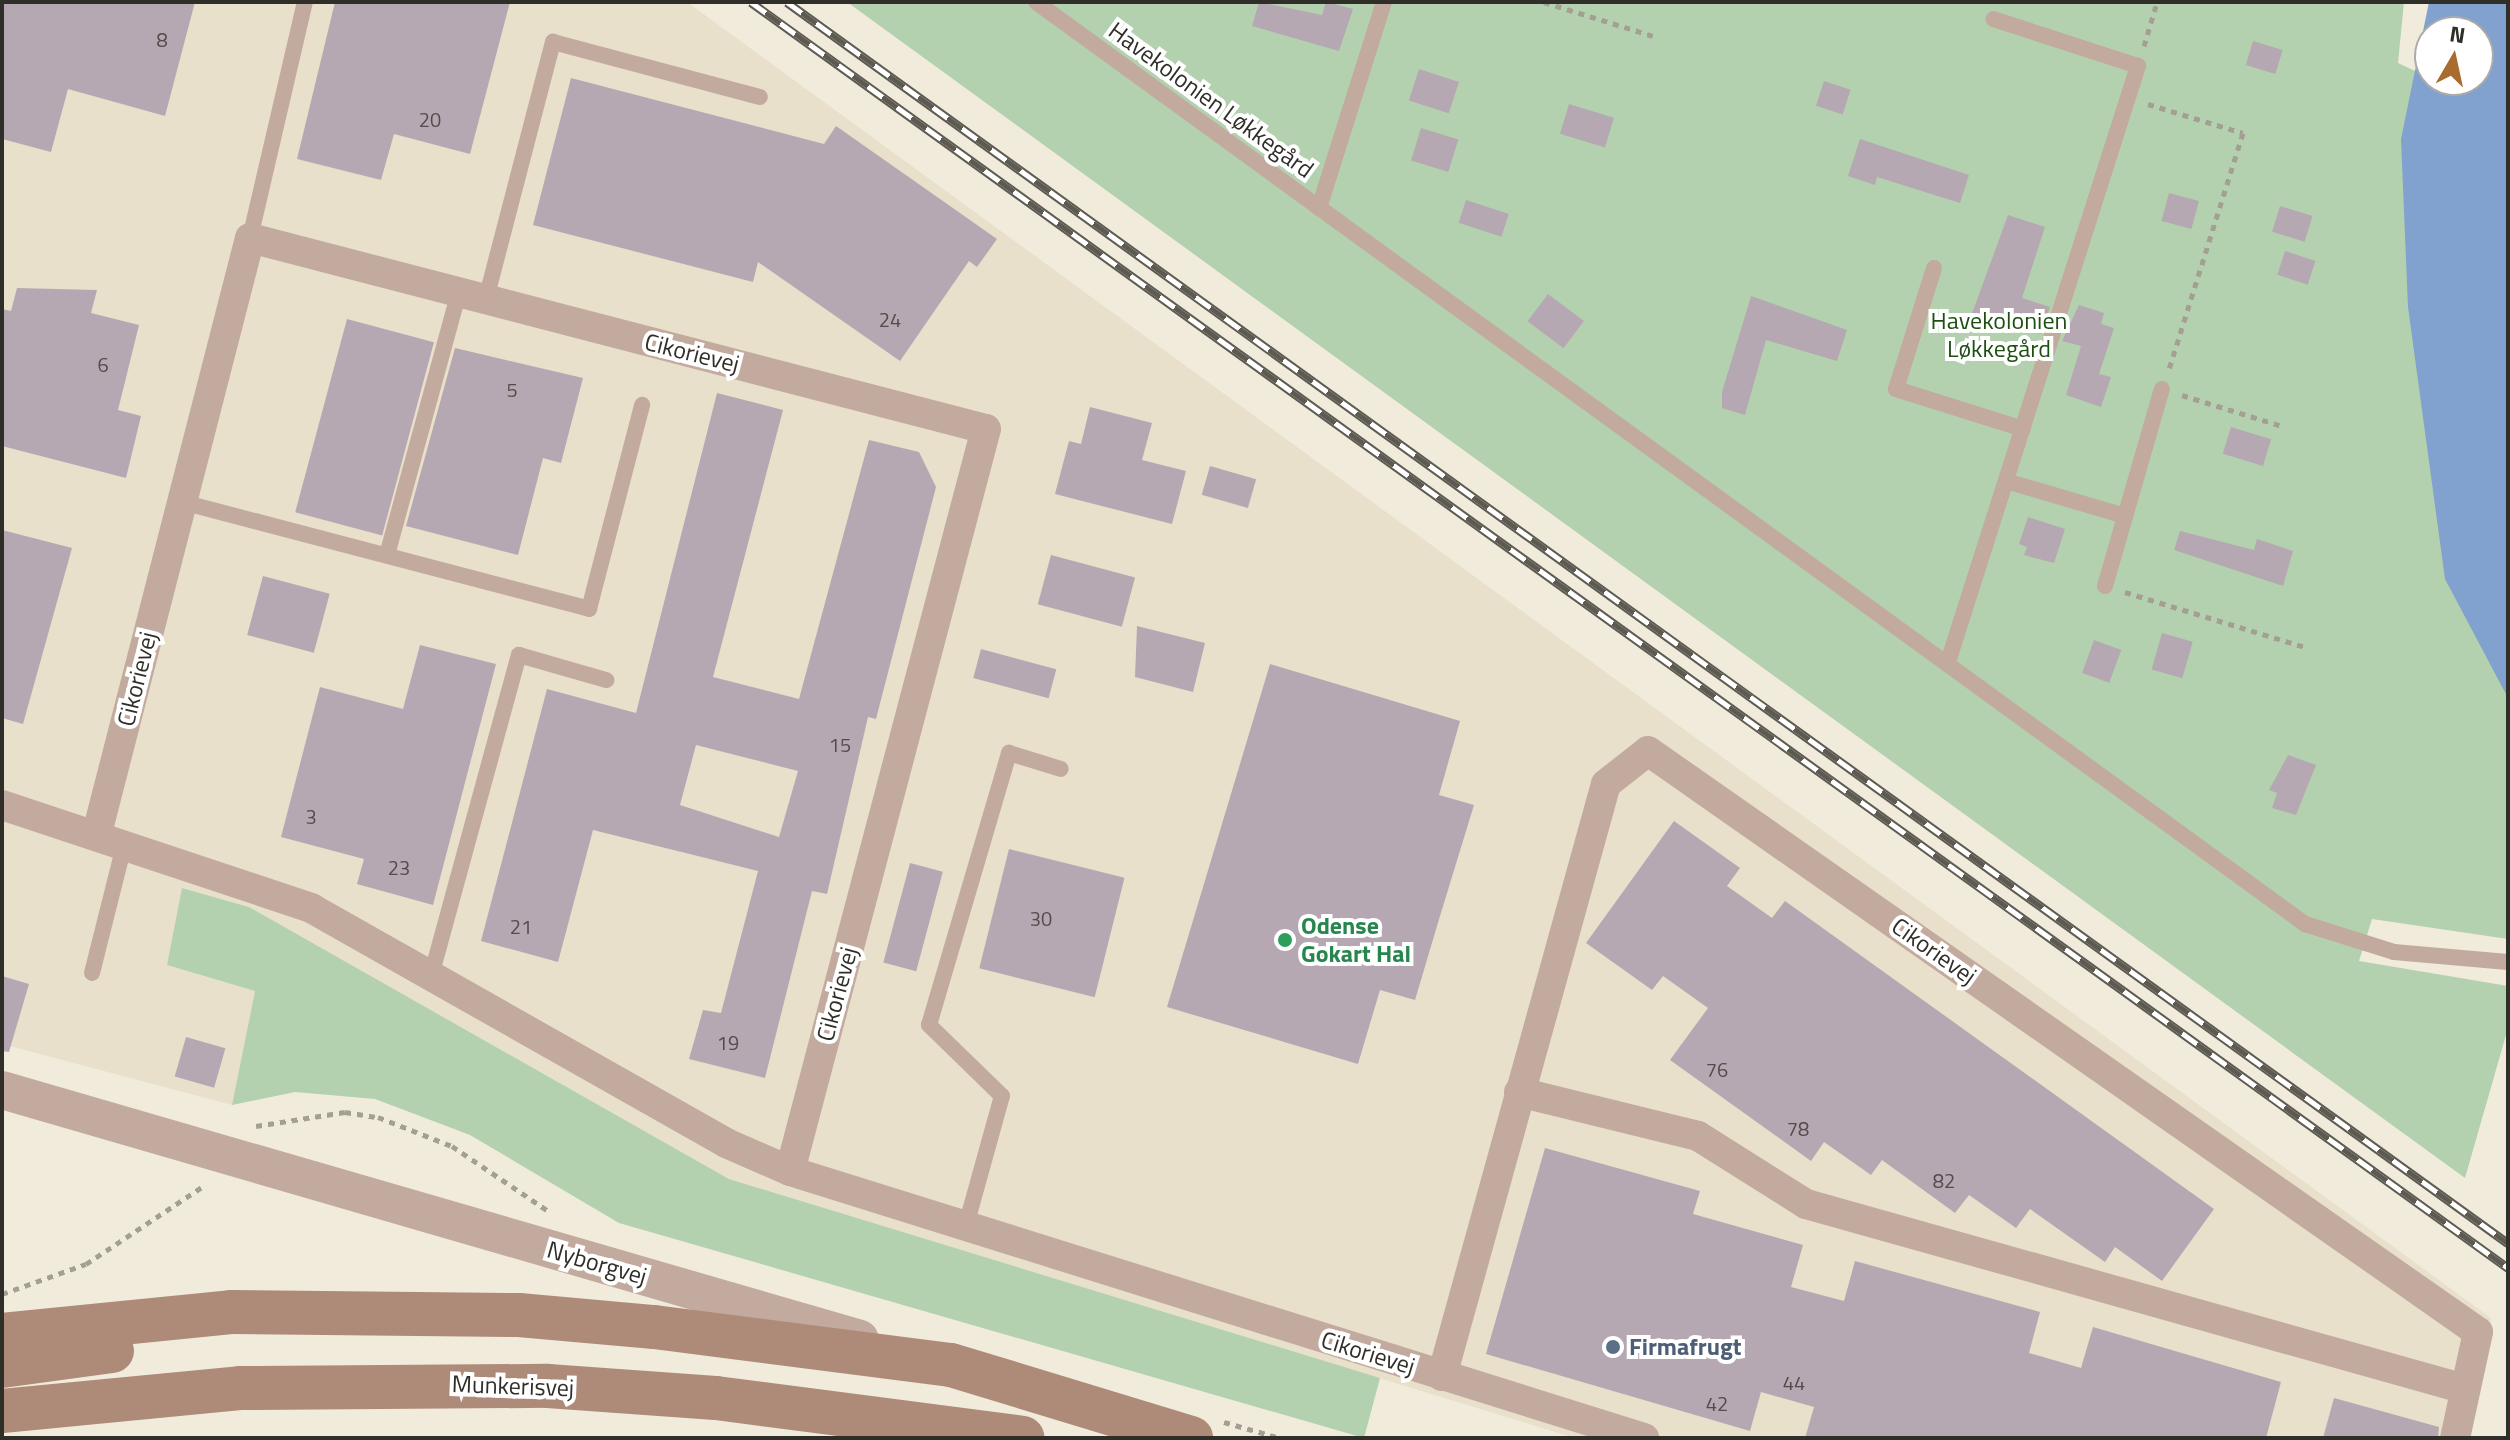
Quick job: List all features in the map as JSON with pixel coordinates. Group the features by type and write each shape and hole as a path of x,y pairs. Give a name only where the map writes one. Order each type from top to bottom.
{"main road":[{"path":"2,1335 231,1312 380,1311 654,1327 951,1365"},
{"path":"2,1366 380,1311"},
{"name":"Nyborgvej","path":"951,1365 1191,1438"},
{"name":"Munkerisvej","path":"2,1411 240,1388 548,1386 731,1399 1022,1438"}],"street":[{"name":"Cikorievej","path":"111,837 182,502 250,238 986,429 790,1171"},
{"name":"Cikorievej","path":"1442,1376 1606,784 1648,751 2478,1332 2455,1438"},
{"name":"Cikorievej","path":"2,805 111,837 311,908 726,1143 790,1171 965,1229 1644,1438"},
{"name":"Nyborgvej","path":"2,1090 951,1365"},
{"path":"1519,1092 1698,1136 1806,1204 2465,1389"}],"lane":[{"path":"250,238 253,200 305,2"},
{"name":"Havekolonien Løkkegård","path":"1036,2 2305,924 2394,952 2508,962"},
{"name":"Havekolonien Løkkegård","path":"1319,208 1384,2"},
{"path":"1948,662 2138,66 1993,19"},
{"path":"387,555 553,42 760,97"},
{"path":"1934,268 1896,389 2023,429"},
{"path":"2105,586 2162,389"},
{"path":"182,502 589,609 642,405"},
{"path":"2006,481 2125,516"},
{"path":"431,976 519,655 606,680"},
{"path":"965,1229 1002,1096 929,1025 1009,753 1061,769"},
{"path":"92,973 111,837"}],"path":[{"path":"1544,2 1653,36"},
{"path":"2138,66 2157,2"},
{"path":"2128,97 2243,133 2162,389 2282,426"},
{"path":"2105,586 2308,648"}],"shaded area":[{"path":"2,2 687,2 2491,1318 2470,1438 1575,1438 729,1179 249,907 183,888 167,965 255,991 232,1105 2,1044"}],"green space":[{"name":"Havekolonien Løkkegård","path":"847,2 2404,2 2398,63 2414,70 2414,96 2433,96 2508,499 2508,939 2372,919 2359,961 2508,986 2508,1028 2465,1178"},
{"path":"182,888 249,907 729,1179 1380,1378 1364,1438 619,1223 470,1135 375,1099 295,1092 232,1105 255,991 167,965"}],"water":[{"path":"2429,2 2508,2 2508,698 2445,579 2408,307 2401,139 2414,75 2414,96 2494,96 2494,16 2426,16"}],"building":[{"path":"2,2 195,2 165,116 68,89 51,152 2,139"},
{"path":"335,2 510,2 470,154 394,134 381,180 297,159"},
{"path":"1259,2 1322,15 1326,2 1353,9 1339,51 1252,26"},
{"path":"2253,41 2283,50 2275,74 2246,65"},
{"path":"1419,69 1459,82 1449,113 1409,100"},
{"path":"571,78 824,144 836,126 997,239 977,267 969,261 900,361 758,262 753,282 533,225"},
{"path":"1824,81 1851,90 1843,114 1816,106"},
{"path":"1569,104 1614,118 1605,147 1560,134"},
{"path":"1421,128 1458,139 1448,172 1411,161"},
{"path":"1860,139 1969,175 1960,203 1877,177 1875,185 1848,176"},
{"path":"2169,193 2199,201 2191,229 2161,221"},
{"path":"1466,200 1509,214 1501,237 1459,223"},
{"path":"2280,206 2313,216 2305,242 2272,232"},
{"path":"2008,215 2045,227 2022,298 2050,307 2041,334 1970,319"},
{"path":"2285,251 2315,261 2308,285 2277,275"},
{"path":"17,288 97,290 91,313 139,325 118,410 141,416 126,478 2,446 2,309 11,311"},
{"path":"1548,294 1584,321 1563,348 1528,321"},
{"path":"1751,296 1847,330 1837,361 1766,340 1745,415 1722,408 1722,392"},
{"path":"2079,305 2104,313 2101,324 2114,328 2099,374 2111,377 2101,407 2066,395 2081,346 2062,341"},
{"path":"347,319 434,342 382,535 295,512"},
{"path":"455,348 583,378 561,463 543,458 518,555 406,526"},
{"path":"717,393 783,410 713,677 799,699 869,440 919,452 936,487 876,719 868,717 827,894 812,891 765,1078 689,1059 703,1010 721,1013 758,871 593,830 558,962 481,941 547,689 636,713","holes":["696,745 798,771 779,837 680,805"]},
{"path":"1090,407 1152,423 1142,460 1186,471 1172,524 1055,494 1069,441 1081,444"},
{"path":"2231,427 2271,439 2263,466 2223,454"},
{"path":"1210,466 1256,479 1248,508 1202,495"},
{"path":"2028,517 2065,529 2054,563 2024,555 2027,547 2019,544"},
{"path":"2,530 72,548 23,724 2,718"},
{"path":"2180,531 2254,550 2257,539 2293,551 2283,586 2174,550"},
{"path":"1051,555 1135,578 1122,627 1038,604"},
{"path":"263,576 330,594 314,653 247,635"},
{"path":"1137,626 1205,643 1193,692 1135,677"},
{"path":"2162,633 2193,642 2182,678 2152,670"},
{"path":"2094,640 2121,650 2109,683 2082,673"},
{"path":"420,645 496,664 433,905 357,884 364,859 281,837 320,687 403,709"},
{"path":"981,649 1056,669 1049,698 973,678"},
{"path":"1270,664 1460,721 1439,795 1474,805 1415,1000 1380,990 1358,1064 1167,1007"},
{"path":"2288,755 2316,765 2296,815 2272,808 2277,793 2269,790"},
{"path":"1674,821 1740,868 1727,886 1772,918 1785,901 2214,1209 2162,1281 2115,1247 2105,1262 2030,1209 2016,1228 1969,1195 1955,1213 1882,1160 1871,1175 1824,1142 1811,1161 1670,1060 1708,1008 1663,976 1652,990 1586,943"},
{"path":"1009,849 1124,878 1095,997 979,968"},
{"path":"910,863 943,872 916,971 883,962"},
{"path":"2,976 29,984 9,1052 2,1051"},
{"path":"186,1037 225,1048 214,1088 175,1076"},
{"path":"1545,1148 1700,1191 1693,1214 1803,1245 1791,1287 1844,1301 1855,1261 2040,1312 2029,1353 2081,1368 2093,1327 2281,1382 2266,1438 1805,1438 1814,1407 1761,1392 1750,1431 1486,1354"},
{"path":"2334,1398 2439,1427 2438,1438 2323,1438"}],"railway":[{"path":"751,2 2508,1268"},
{"path":"787,2 2508,1243"}],"place":[{"name":"Odense Gokart Hal","path":"1285,940"},
{"name":"Firmafrugt","path":"1613,1347"}]}
